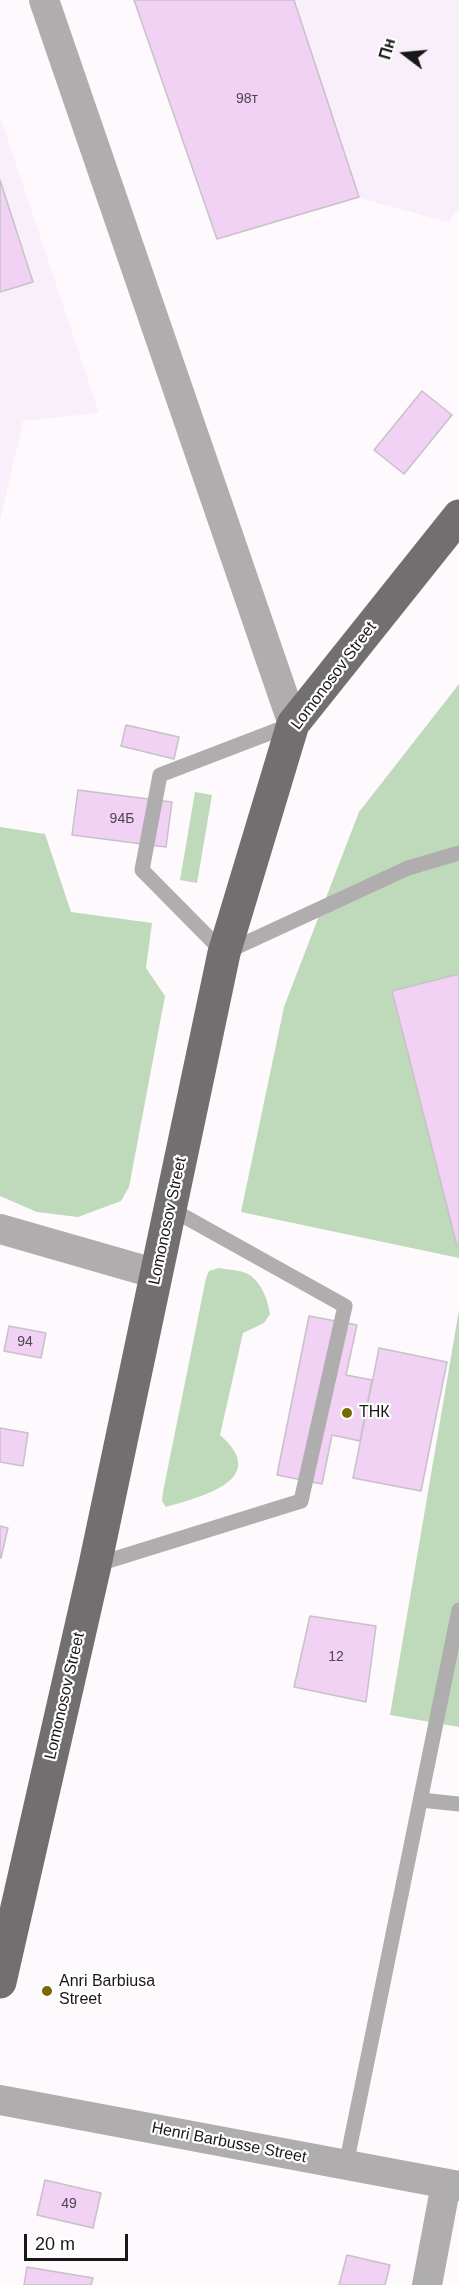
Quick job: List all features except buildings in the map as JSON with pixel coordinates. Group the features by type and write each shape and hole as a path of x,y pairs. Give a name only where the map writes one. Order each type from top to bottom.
{"main road":[{"name":"Lomonosov Street","path":"0,1982 95,1565 224,953 293,724 459,516"}],"street":[{"path":"44,0 293,724"},
{"path":"0,1229 157,1274"},
{"name":"Henri Barbusse Street","path":"0,2100 452,2185"},
{"path":"427,2285 452,2185"}],"lane":[{"path":"293,724 160,775 142,870 224,953 408,868 459,853"},
{"path":"95,1565 301,1501 345,1306 171,1209"},
{"path":"346,2165 459,1610"},
{"path":"421,1800 459,1804"}],"shaded area":[{"path":"134,0 459,0 459,208 448,222 359,198 217,239"},
{"path":"0,116 99,413 23,421 0,521"}],"green space":[{"path":"459,684 459,1258 241,1212 284,1007 359,812"},
{"path":"195,792 212,795 197,883 180,880"},
{"path":"0,827 45,834 71,912 152,923 146,968 165,996 129,1187 121,1201 78,1217 37,1212 0,1196"},
{"path":"219,1268 244,1272 255,1279 264,1293 270,1314 264,1323 243,1333 220,1435 234,1451 238,1464 235,1475 212,1492 166,1507 162,1501 163,1492 206,1278 209,1271"},
{"path":"459,1310 459,1727 390,1715"}],"place":[{"name":"ТНК","path":"347,1413"},
{"name":"Anri Barbiusa Street","path":"47,1991"}]}
